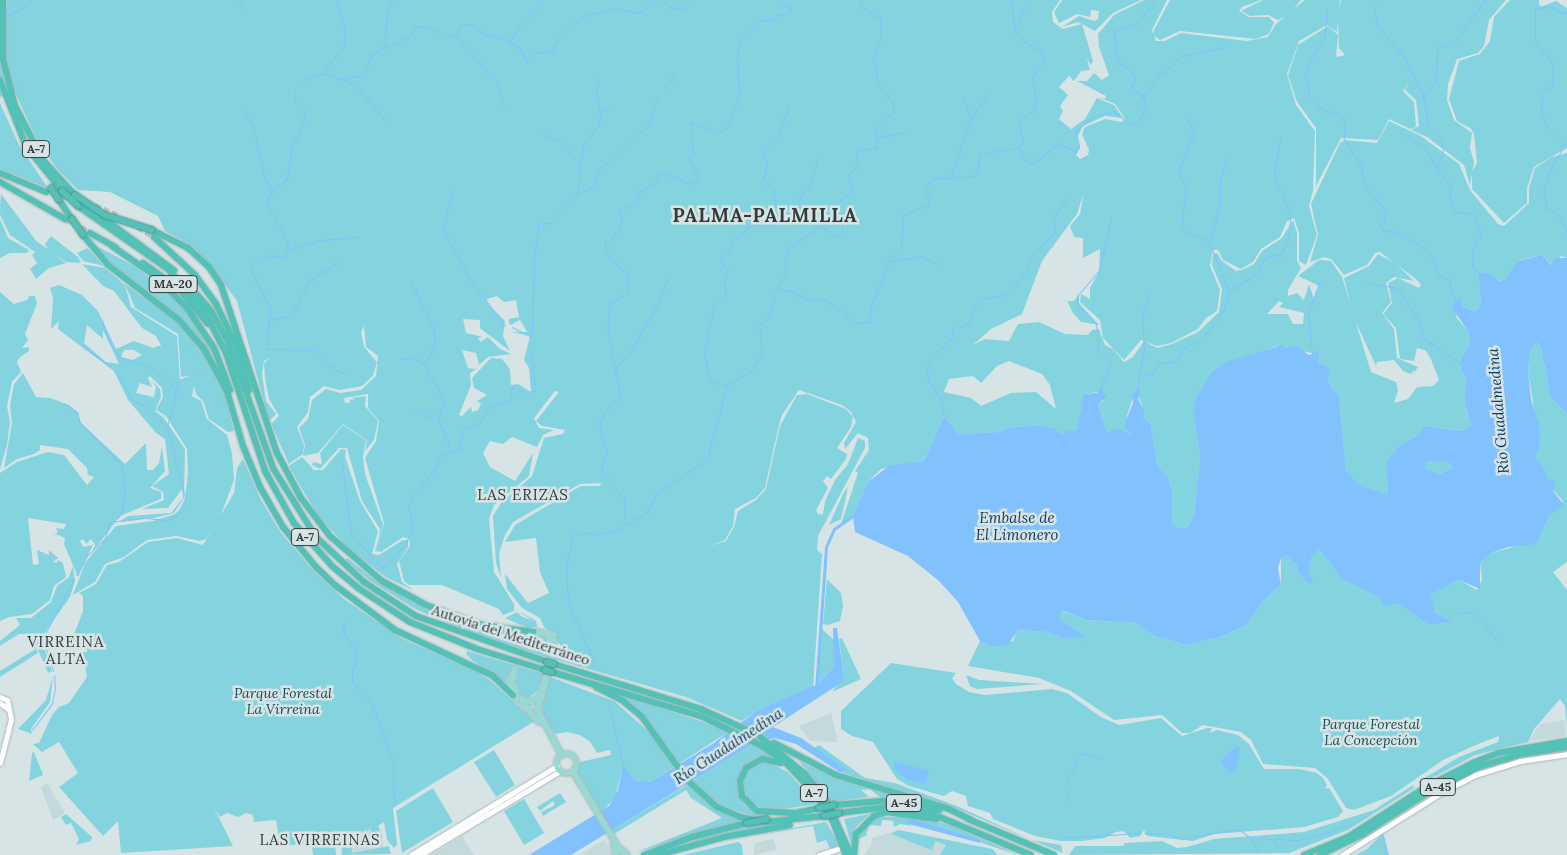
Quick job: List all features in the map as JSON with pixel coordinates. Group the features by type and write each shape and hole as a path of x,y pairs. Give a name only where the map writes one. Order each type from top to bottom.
{"highway":[{"name":"Autovía del Mediterráneo","path":"3,0 2,46 8,94 26,146 62,191 168,269 202,307 219,339 265,472 294,523 326,560 358,588 410,622 477,650 687,711 766,743 804,773 826,799 853,855"},
{"name":"Autovía del Mediterráneo","path":"0,80 35,147 75,195 81,205 93,211 166,262 200,297 228,342 258,430 283,488 302,518 338,560 392,603 440,627 665,697 734,723 758,735 797,774 832,819 846,855"},
{"path":"26,146 49,190 60,200 69,219"},
{"path":"0,173 49,190"},
{"path":"0,182 69,219 87,234 108,265 179,320 204,349 227,390 256,480 283,527 336,586 395,630 492,676 513,694"},
{"path":"81,205 188,248 216,276 232,309 273,442 292,483 320,525 352,558 397,590 446,614 499,629 534,632"},
{"name":"MA-20","path":"87,234 154,269 179,289 219,339"},
{"name":"MA-20","path":"153,234 195,275 216,304 236,346 258,430"},
{"path":"112,246 167,286 205,334 225,374 256,480"},
{"path":"216,304 230,327 254,383"},
{"path":"570,677 602,690 627,704 642,717 695,790 717,807 750,820 778,823 822,817"},
{"name":"A-45","path":"1304,855 1324,848 1475,762 1498,753 1567,740"},
{"path":"766,743 836,775 949,809 972,820"},
{"name":"A-45","path":"1320,855 1363,834 1429,792 1478,767 1522,754 1567,747"},
{"path":"795,813 770,814 752,808 742,796 740,781 746,768 762,760 780,762 797,774"},
{"name":"A-45","path":"644,855 692,837 819,808 834,805 900,802 972,820 1054,855"},
{"name":"A-45","path":"822,817 888,807 930,813 1031,855"},
{"path":"853,855 856,834 874,816 887,812 953,821"},
{"path":"658,855 731,836 746,839 761,830 822,817"}],"main road":[{"path":"420,855 559,768 561,756 540,716 540,696 554,644 548,634 534,632 522,645"},
{"path":"515,669 511,687 513,694 534,714 561,756"},
{"path":"521,701 531,702 540,696"},
{"path":"0,697 7,700 11,724 0,763"},
{"path":"0,703 10,714"},
{"path":"1342,855 1432,798 1475,775 1520,761 1567,754"},
{"path":"561,756 573,756 576,765 572,772"},
{"path":"410,855 559,768 572,772 611,836 627,855"},
{"path":"611,836 617,855"},
{"path":"819,855 838,849"}],"shaded area":[{"path":"831,713 838,742 810,741 799,726"},
{"path":"1564,720 1566,736 1529,741 1540,724"},
{"path":"47,783 65,813 53,820 41,787"},
{"path":"378,823 384,847 351,853 350,831"},
{"path":"898,830 992,849 965,855 864,855 871,846 872,838"},
{"path":"462,836 474,855 431,855 436,852"},
{"path":"773,839 777,850 754,855 754,843"},
{"path":"604,840 614,855 579,855"}],"green space":[{"path":"7,0 1060,0 1052,12 1053,22 1063,29 1082,24 1093,61 1091,65 1087,59 1090,70 1081,71 1074,81 1069,76 1059,87 1068,95 1060,106 1063,111 1059,119 1071,129 1085,119 1097,98 1114,105 1123,118 1105,116 1083,126 1077,138 1080,148 1076,155 1080,159 1088,155 1089,150 1082,134 1085,127 1105,119 1122,122 1125,119 1115,104 1098,97 1105,99 1106,96 1077,81 1087,81 1094,73 1102,80 1109,75 1099,47 1098,34 1114,15 1144,0 1167,0 1152,30 1156,41 1165,41 1181,33 1247,41 1268,37 1276,24 1305,0 1340,0 1337,32 1327,25 1299,41 1287,74 1296,105 1315,131 1313,191 1309,206 1317,235 1306,265 1299,261 1299,233 1294,218 1287,221 1280,237 1261,249 1253,262 1241,269 1223,260 1218,250 1213,250 1210,266 1220,290 1217,311 1206,318 1198,329 1171,343 1157,346 1145,341 1157,348 1172,344 1198,332 1219,312 1222,289 1212,265 1213,254 1217,253 1222,261 1236,271 1242,270 1254,264 1262,251 1282,238 1293,220 1297,233 1297,261 1301,268 1288,290 1288,296 1297,293 1304,300 1309,284 1314,299 1319,286 1298,276 1319,260 1331,261 1342,277 1371,372 1396,382 1398,391 1394,403 1408,399 1417,387 1433,386 1439,380 1430,357 1425,350 1417,348 1414,361 1400,359 1396,328 1383,314 1392,303 1388,283 1398,278 1419,288 1421,285 1417,280 1380,252 1375,253 1367,265 1344,275 1332,260 1325,257 1310,262 1318,235 1311,204 1340,143 1345,140 1377,143 1389,121 1421,136 1459,164 1470,190 1498,224 1504,226 1529,203 1529,188 1535,168 1552,157 1567,153 1567,258 1561,256 1552,265 1542,255 1518,261 1505,279 1497,282 1495,276 1478,273 1481,305 1475,311 1463,307 1459,299 1456,317 1468,331 1470,344 1459,363 1466,380 1464,400 1471,425 1461,431 1424,426 1418,435 1399,446 1389,495 1384,496 1359,486 1346,471 1339,394 1334,392 1328,380 1330,371 1325,365 1318,363 1312,353 1277,346 1227,363 1193,412 1200,458 1194,515 1188,527 1178,528 1172,522 1172,490 1168,477 1157,465 1151,424 1143,417 1142,404 1135,391 1127,416 1131,433 1129,434 1107,432 1098,405 1103,401 1098,392 1083,394 1077,432 1063,435 1054,428 1036,425 1008,428 999,432 959,434 944,416 924,461 881,469 868,482 853,517 840,527 858,473 855,471 869,450 868,438 858,433 845,449 844,443 856,422 851,412 842,405 799,390 782,415 765,488 756,498 735,509 733,526 725,540 709,546 726,541 734,527 738,511 756,500 766,489 780,426 797,395 807,394 846,409 853,417 851,427 837,448 847,454 846,459 831,479 827,476 823,481 828,488 816,510 818,514 823,515 825,501 835,480 848,464 858,438 865,441 865,448 818,536 817,550 822,554 813,687 758,710 742,721 686,697 554,659 558,646 580,658 558,643 555,634 544,627 540,618 522,608 507,589 505,574 528,603 549,593 540,572 536,538 505,542 515,525 581,486 600,486 601,483 580,484 513,522 505,535 499,553 501,578 496,563 493,516 501,503 532,476 544,438 563,434 565,430 542,426 536,421 559,392 555,391 534,418 539,428 554,430 543,435 537,447 512,437 503,444 490,441 483,453 490,467 515,481 533,453 529,476 494,505 489,519 494,572 514,604 514,611 503,615 499,609 442,585 409,585 404,581 399,561 410,546 409,539 403,537 381,552 375,551 384,523 365,458 376,441 379,421 368,408 368,394 344,398 345,403 349,403 351,399 355,401 352,398 366,396 365,406 378,421 374,440 365,451 367,440 343,424 318,453 303,456 305,445 299,428 308,419 312,400 326,389 340,393 361,390 376,376 378,356 366,347 364,326 361,332 364,347 377,362 373,376 362,386 340,390 324,386 310,397 308,412 297,427 304,445 303,454 289,464 271,424 279,416 269,399 265,378 264,363 271,357 264,361 262,374 266,401 276,414 269,421 237,301 213,268 193,247 165,231 158,216 110,192 78,190 57,169 35,136 15,92 0,97 0,13 6,11","holes":["1084,193 1080,214 1070,226 1074,237 1083,238 1083,258 1100,249 1099,272 1090,288 1090,299 1081,294 1080,302 1100,320 1103,338 1124,360 1141,340 1144,341 1133,357 1124,362 1113,349 1105,345 1099,329 1092,330 1088,335 1065,334 1039,322 1018,324 1009,341 985,339 973,345 991,329 1022,314 1042,261 1077,214","497,296 504,302 516,300 519,317 509,319 509,323 511,325 520,320 527,332 512,332 530,336 524,360 529,368 531,392 518,384 511,385 510,369 502,359 491,358 472,378 474,388 487,395 477,401 481,404 478,410 472,412 471,407 462,416 459,415 471,385 470,373 482,365 475,369 468,368 462,350 476,353 479,365 488,357 511,354 500,349 488,337 481,342 478,338 483,337 466,333 463,319 480,320 480,328 510,351 503,336 505,321 488,304 487,299","1279,301 1283,303 1279,307 1304,313 1303,324 1293,324 1288,314 1267,314","1009,361 1042,374 1050,385 1056,409 1036,392 1011,393 981,406 971,398 944,392 949,379 973,376 981,383 997,366"]},
{"path":"1062,0 1141,0 1113,13 1095,31 1078,22 1062,27 1079,16 1094,21 1098,19 1099,11 1091,10 1090,17 1077,14 1059,23 1054,12"},
{"path":"1170,0 1261,0 1242,7 1239,11 1249,17 1269,17 1274,23 1269,34 1256,39 1180,31 1160,40 1153,35 1154,30"},
{"path":"1263,0 1301,0 1290,14 1278,20 1268,15 1250,16 1241,11"},
{"path":"1341,0 1506,0 1489,20 1484,46 1478,53 1457,59 1448,84 1447,100 1454,120 1472,133 1470,148 1474,162 1470,185 1464,165 1427,137 1411,130 1419,126 1416,100 1405,90 1409,83 1403,91 1414,102 1416,127 1410,129 1389,119 1378,140 1341,138 1316,186 1316,128 1297,102 1288,75 1298,45 1328,26 1338,35 1336,57 1345,55 1339,48 1338,16"},
{"path":"1510,0 1539,0 1539,5 1543,6 1556,1 1567,8 1567,148 1534,167 1527,188 1527,203 1504,223 1472,189 1472,172 1477,163 1474,134 1470,128 1457,121 1449,99 1459,61 1480,54 1490,41 1494,17"},
{"path":"0,103 19,145 48,188 0,169"},
{"path":"1,194 37,242 48,249 45,244 51,236 78,257 81,263 66,262 50,251 66,263 49,268 36,279 30,269 37,263 32,255 35,252 10,235 0,215 0,207 5,213 0,206"},
{"path":"0,219 8,238 29,250 27,253 10,253 0,258"},
{"path":"93,244 134,266 172,295 191,316 220,366 189,327 160,301 120,273"},
{"path":"87,248 104,266 83,261 77,253"},
{"path":"1378,254 1395,263 1414,281 1394,277 1386,283 1391,302 1382,313 1394,329 1397,358 1418,367 1413,374 1414,369 1411,374 1403,371 1394,360 1377,362 1376,366 1353,316 1344,278 1369,266"},
{"path":"82,264 105,268 125,285 131,307 177,336 180,380 196,375 181,377 178,334 135,308 125,284 178,322 199,346 223,386 234,431 228,432 209,419 203,401 196,394 194,386 192,396 201,401 207,419 227,435 232,453 234,480 219,520 206,539 200,541 176,536 147,540 124,557 105,564 95,582 73,595 85,563 116,526 153,521 175,514 180,509 185,498 188,473 187,449 166,416 156,410 163,397 162,388 150,376 148,378 152,387 140,383 136,393 154,397 156,387 150,379 160,389 161,397 155,411 164,418 185,449 184,498 174,513 154,518 119,522 128,516 171,513 183,498 182,489 168,508 142,509 164,500 163,492 152,486 169,474 165,439 156,433 128,400 114,371 58,329 59,321 51,329 53,298 50,288 59,285 82,295 98,311 116,349 134,341 153,348 161,345 156,336 142,328 114,291 103,286","holes":["87,325 103,339 103,330 119,364 106,362 84,343","124,350 134,350 142,355 133,360 121,357"]},
{"path":"0,292 14,304 27,300 29,296 35,296 37,303 25,334 28,340 22,348 29,347 29,351 20,357 17,362 21,372 12,382 7,406 10,422 7,445 0,469"},
{"path":"1079,294 1079,303 1099,325 1081,322 1073,313 1067,301 1074,301"},
{"name":"Parque Forestal La Concepción","path":"1536,342 1541,347 1550,397 1567,414 1567,562 1553,572 1567,590 1567,727 1565,706 1560,699 1534,729 1528,742 1475,755 1421,784 1418,782 1459,757 1498,742 1499,736 1478,744 1443,760 1391,796 1354,810 1346,808 1328,779 1315,768 1263,764 1251,740 1241,732 1203,725 1190,733 1182,733 1162,715 1114,720 1071,691 1039,678 968,666 980,641 989,646 1013,641 1017,630 1048,632 1066,639 1082,634 1059,618 1061,610 1086,620 1137,623 1152,635 1186,645 1220,637 1245,626 1266,598 1281,585 1281,558 1286,556 1296,564 1298,573 1308,584 1312,583 1309,571 1312,555 1319,549 1342,579 1398,603 1428,625 1451,622 1435,612 1429,595 1459,580 1477,590 1482,580 1480,563 1491,553 1539,540 1549,516 1563,501 1553,490 1535,460 1540,446 1528,371 1530,351"},
{"path":"23,373 36,397 50,398 69,405 78,413 80,422 125,464 146,443 147,470 153,470 159,463 162,447 165,471 150,488 161,492 161,499 120,516 91,554 95,545 91,539 86,544 83,539 80,541 83,547 93,545 78,577 64,544 65,538 56,534 52,536 58,532 56,528 64,529 66,524 28,518 33,565 39,564 37,550 49,555 49,550 58,558 53,562 57,563 58,560 63,563 66,577 54,586 50,600 32,614 9,617 0,621 0,473 17,462 48,452 64,455 87,485 94,477 88,475 87,468 68,449 40,445 40,450 34,454 17,459 4,468 12,423 10,405 14,384"},
{"path":"343,425 366,440 363,457 365,474 383,524 378,540 380,529 362,501 347,448 339,448 320,469 312,465 313,462 322,464 320,453"},
{"path":"341,449 346,450 345,457 360,501 378,531 372,554 379,555 403,540 408,540 408,547 397,564 402,582 413,590 387,578 349,549 318,516 289,466 302,457 314,470 323,470"},
{"name":"Parque Forestal La Virreina","path":"243,459 261,500 281,533 313,570 344,599 403,639 472,669 491,681 535,721 393,808 397,845 394,848 387,840 384,822 378,826 383,838 373,835 370,828 367,832 367,828 365,832 350,831 352,853 389,846 391,854 342,855 341,841 280,846 276,820 254,822 253,815 246,813 238,817 227,813 220,817 214,808 233,846 121,853 118,821 103,836 59,787 78,773 59,742 42,752 33,744 39,743 52,715 59,707 69,703 87,677 83,652 87,652 86,645 71,642 83,611 83,596 79,593 96,584 107,565 119,562 148,542 177,538 203,545 234,493 237,468"},
{"path":"1445,461 1453,467 1440,474 1424,469 1425,463"},
{"path":"848,487 841,519 829,525 843,494"},
{"path":"347,558 371,577 435,613 522,636 519,644 525,646 533,636 545,636 551,647 549,658 451,626 412,607 369,580 345,560"},
{"path":"73,566 75,581 70,597 45,632 45,650 52,671 48,673 31,634 19,634 0,646 0,641 20,625 16,618 31,618 51,602 57,586 69,577"},
{"path":"827,579 841,593 843,606 840,621 828,625 823,624"},
{"path":"518,611 535,620 539,627 536,623 537,627 527,628 505,618 517,612 521,616 533,621"},
{"path":"822,629 835,641 836,656 834,667 818,684"},
{"path":"30,638 38,653 0,677 0,671 34,650"},
{"path":"842,638 861,679 832,692 844,676 839,639"},
{"path":"467,651 544,674 538,691 528,698 519,695 515,684 518,670 512,669 506,683 472,660 466,654"},
{"path":"891,663 956,673 952,678 956,684 969,692 984,695 1052,689 1067,693 1101,717 1119,725 1161,718 1182,736 1207,728 1212,728 1210,733 1217,730 1238,735 1249,744 1264,769 1299,769 1317,773 1327,785 1325,789 1329,788 1343,811 1338,817 1304,827 1214,834 1193,841 1147,836 1144,830 1140,836 1130,838 1124,831 1116,832 1105,838 1081,841 1060,841 1035,836 993,819 990,813 968,806 966,796 952,791 944,796 909,786 897,779 873,742 852,736 841,729 841,711"},
{"path":"966,675 979,680 1043,684 977,689 970,686"},
{"path":"53,676 50,702 31,729 32,734 18,729 46,700"},
{"path":"550,677 614,701 649,732 645,717 613,692 730,731 650,782 634,780 623,765 615,798 601,812 577,772 580,762 611,755 610,750 597,753 590,742 580,735 567,732 555,734 543,716 542,705"},
{"path":"753,744 775,758 756,758 747,763 738,779 738,792 745,805 769,815 758,818 722,806 691,782"},
{"path":"819,745 865,778 895,783 959,807 1032,840 1061,845 1063,853 958,809 840,772 848,771 815,748"},
{"path":"494,750 515,785 496,797 474,762"},
{"path":"34,752 43,775 29,781 32,753"},
{"path":"765,761 788,772 816,804 769,811 750,802 744,790 744,776 750,767"},
{"path":"799,761 832,776 905,799 881,798 870,789 861,790 869,797 832,802"},
{"path":"687,785 713,807 741,821 634,853 722,818 691,798 686,790 614,834 612,830"},
{"path":"1413,785 1414,788 1348,830 1289,853 1069,855 1075,846 1123,846 1125,843 1162,841 1177,848 1214,839 1304,832 1374,810"},
{"path":"433,788 453,822 402,853 396,811"},
{"path":"560,793 566,802 543,816 541,812 555,805 553,801 540,811 537,807"},
{"path":"524,799 544,833 524,845 504,811"},
{"path":"880,812 869,815 856,827 852,847 844,819"},
{"path":"66,814 92,837 91,841 76,845 79,839 71,823 66,825 61,817"},
{"path":"905,817 948,824 1018,855 911,819 906,823 913,826 900,824 894,827 893,821 882,820 881,826 869,825 866,836 858,839 859,834 873,819"},
{"path":"826,822 840,846 830,849 826,840 817,843 813,826 751,836"},
{"path":"757,824 774,826 665,849 714,833"},
{"path":"898,830 992,849 998,855 940,855 946,845 935,841 932,850 891,834"},
{"path":"1383,833 1389,855 1355,855 1367,849"},
{"path":"738,842 742,845 743,855 683,855"},
{"path":"335,844 336,855 313,855 312,846"}],"water":[{"name":"Embalse de El Limonero","path":"1542,255 1551,265 1556,258 1567,258 1567,414 1550,397 1541,347 1536,342 1530,351 1528,371 1531,400 1539,424 1540,446 1535,460 1541,462 1547,478 1555,481 1553,491 1564,505 1549,516 1539,540 1532,545 1508,547 1491,553 1480,563 1480,589 1459,580 1430,595 1435,612 1452,622 1428,625 1398,603 1384,606 1381,598 1342,579 1319,549 1312,556 1309,571 1313,583 1308,584 1298,573 1296,564 1286,556 1281,558 1278,568 1281,585 1266,598 1245,626 1220,637 1186,645 1152,635 1137,623 1086,620 1062,610 1059,618 1082,634 1085,641 1079,636 1066,639 1047,632 1018,630 1007,646 989,646 980,641 958,602 939,581 908,556 855,532 853,516 868,482 889,466 924,461 944,416 959,434 999,432 1008,428 1036,425 1054,428 1063,435 1067,431 1077,431 1083,394 1097,393 1101,388 1106,396 1098,405 1107,432 1119,429 1129,434 1131,433 1124,426 1133,403 1132,396 1138,388 1140,392 1138,399 1144,409 1143,417 1151,424 1157,465 1168,477 1172,490 1172,522 1178,528 1188,527 1194,515 1200,458 1193,412 1196,398 1211,373 1227,362 1282,345 1285,348 1296,346 1309,355 1319,352 1318,363 1325,365 1330,371 1328,380 1334,392 1339,394 1346,471 1360,486 1388,495 1387,461 1399,446 1418,435 1424,426 1461,431 1471,425 1464,400 1466,380 1459,363 1470,344 1468,331 1452,308 1459,298 1463,307 1475,311 1481,305 1478,272 1495,276 1498,282 1505,279 1518,261","holes":["1445,461 1453,467 1440,474 1425,469 1425,463"]},
{"name":"Río Guadalmedina","path":"833,628 837,628 844,676 841,683 773,727 801,738 849,771 840,772 796,744 775,738 753,744 571,855 529,855 609,806 618,790 623,764 634,780 650,782 714,743 758,710 818,684 834,667"},
{"path":"1236,746 1240,748 1236,768 1231,773 1220,762"},
{"path":"895,762 929,771 925,784 906,779 894,768"},
{"path":"911,819 980,840 980,843 905,823"}],"waterway":[{"path":"4,16 21,9 31,0"},
{"path":"238,0 243,9"},
{"path":"299,85 309,77 322,73 341,79 363,75 372,55 385,47 387,14 393,0"},
{"path":"445,37 456,35 460,26 470,24 488,36 499,36 520,48 526,62 536,53 552,51 560,37 581,17 615,8 639,13 654,0"},
{"path":"662,0 672,8 682,9 691,0"},
{"path":"612,483 601,470 607,453 599,425 604,413 620,395 607,328 610,303 627,293 628,286 627,275 605,251 605,241 610,240 618,230 622,219 619,211 636,202 637,193 653,185 658,175 664,174 689,183 697,181 698,175 688,159 693,153 690,122 720,132 728,125 739,96 737,54 742,38 761,20 772,20 777,15 789,13 791,9 780,0"},
{"path":"591,655 570,606 567,589 566,565 573,536 581,533 598,534 616,530 647,513 655,495 707,459 727,385 752,370 762,352 759,324 769,318 776,289 785,275 786,250 820,226 838,237 842,231 842,218 834,205 852,191 848,175 858,165 856,155 859,150 877,148 875,128 893,112 893,103 878,83 873,57 881,37 880,19 862,7 859,0"},
{"path":"778,289 791,291 807,300 823,299 843,311 852,323 870,322 870,309 889,260 901,248 903,215 927,205 929,199 924,187 935,178 973,177 977,174 979,154 1017,148 1023,142 1018,121 1033,111 1036,103 1032,76 1045,63 1041,51 1022,40 1014,30 1012,0"},
{"path":"1014,30 1028,0"},
{"path":"1018,148 1025,161 1032,164 1059,143 1076,152 1079,146 1076,130 1092,117 1114,111 1130,125 1138,122 1146,106 1143,97 1131,87 1135,79 1131,70 1117,62 1114,31 1137,24 1155,0"},
{"path":"1478,272 1472,267 1473,249 1481,233 1473,214 1454,212 1449,200 1451,187 1437,169 1443,151 1441,140 1429,128 1423,96 1436,81 1437,48 1454,42 1485,0"},
{"path":"1376,1 1374,14 1378,26 1403,56 1423,95"},
{"path":"323,72 344,45 345,30 337,2"},
{"path":"510,42 518,27 542,2"},
{"path":"1567,11 1562,14 1551,6 1535,9 1535,41 1553,64 1552,85 1542,93 1541,112 1547,126 1565,144 1548,174 1543,191 1547,208 1557,213 1567,233"},
{"path":"1327,11 1324,39 1306,67 1305,77 1310,97 1321,109 1342,117 1345,123 1344,139 1361,166 1363,181 1369,192 1386,211 1384,222 1379,224 1383,231 1395,232 1422,246 1434,260 1439,275 1451,281 1449,288 1456,302"},
{"path":"386,47 408,37 416,27 428,26 440,35"},
{"path":"456,35 492,78"},
{"path":"1143,97 1159,75 1172,66 1180,56 1224,47"},
{"path":"665,88 675,75"},
{"path":"532,334 534,259 538,224 551,223 577,194 583,146 599,124 600,109 596,97 598,78"},
{"path":"341,79 354,84 388,124"},
{"path":"496,84 504,106"},
{"path":"295,92 295,101 304,109 305,116 291,151 287,179 272,191 266,203 276,223 281,226 289,249 282,258 271,255 257,259 250,269 270,309 266,349 314,350 329,366 347,375"},
{"path":"972,117 988,93"},
{"path":"577,192 590,190 601,167 617,156 651,122 654,105 659,96"},
{"path":"951,175 971,118 963,97"},
{"path":"601,113 612,105"},
{"path":"781,215 775,204 773,189 763,179 767,164 761,153 776,137 789,108"},
{"path":"244,111 253,127 264,176 272,191"},
{"path":"1186,116 1194,133 1178,172 1186,188 1181,230 1208,241"},
{"path":"539,132 560,141 579,163"},
{"path":"877,137 905,132"},
{"path":"1402,133 1423,146 1436,167"},
{"path":"1230,291 1258,272 1266,256 1281,255 1289,236 1290,214 1274,175 1280,136"},
{"path":"727,385 718,385 709,379 704,352 714,305 726,294 724,281 728,269 722,265 721,259 730,250 731,240 739,237 749,226 757,224 765,228 797,202 810,184 818,156"},
{"path":"1138,389 1139,374 1153,374 1158,363 1176,361 1183,349 1203,338 1224,309 1229,292 1209,241 1220,205 1220,180 1227,157"},
{"path":"453,190 443,228 445,234 472,282 505,326"},
{"path":"944,415 940,398 928,380 927,365 931,358 952,338 952,329 967,324 976,306 985,298 1007,295 1026,272 1029,259 1055,232 1053,218 1067,199"},
{"path":"1100,389 1110,361 1098,350 1096,324 1077,305 1077,296 1099,271 1111,218"},
{"path":"300,247 319,240 359,237"},
{"path":"289,249 296,247"},
{"path":"888,262 921,256 936,263"},
{"path":"269,320 288,316 297,306 309,281 337,263"},
{"path":"615,369 631,350 658,303 668,278"},
{"path":"411,282 434,330 435,343 425,365 444,401 438,419 451,452"},
{"path":"1312,354 1308,313 1319,282"},
{"path":"1367,283 1397,288 1417,318 1423,338 1460,363"},
{"path":"1139,374 1144,351 1142,316 1151,293"},
{"path":"102,320 108,340 119,357 144,364 162,375 176,390"},
{"path":"512,327 532,337"},
{"path":"81,345 115,370 131,399 145,406 165,426"},
{"path":"342,463 351,534 382,568 406,543 413,526 408,506 412,496 435,469 439,457 459,449 463,430 481,422 485,412 494,405 510,402 512,387 526,392 535,391 531,351"},
{"path":"400,359 414,358 425,365"},
{"path":"76,575 86,557 105,538 110,522 145,518 167,520 177,515 186,501 167,427 179,380 195,374"},
{"path":"63,403 77,412 80,423 122,465 125,493 121,513 117,519"},
{"path":"412,410 437,419"},
{"path":"615,488 624,499 625,523"},
{"path":"816,690 826,547 834,529 854,515"},
{"path":"53,671 44,642 46,632 74,579"},
{"path":"1450,618 1453,613 1473,612 1500,644"},
{"path":"348,619 343,626 344,634 355,649 357,659 352,671 352,681 371,703 393,760 394,806"},
{"path":"592,658 595,666"},
{"path":"32,730 52,703 55,688 54,675"},
{"path":"608,703 623,765"},
{"path":"1067,783 1081,753 1101,758"},
{"path":"1066,802 1068,791"},
{"path":"1144,833 1169,834 1180,839 1238,829 1251,838 1297,840 1321,835 1361,820"},
{"path":"1059,838 1141,833"},
{"path":"1383,836 1387,855"},
{"path":"1251,838 1258,852"},
{"path":"1273,840 1281,852"}],"tunnel":[{"path":"52,193 86,203"},
{"path":"95,206 120,217"},
{"path":"65,219 90,233"},
{"path":"138,227 154,237"}],"district":[{"name":"PALMA-PALMILLA","path":"765,216"},
{"name":"LAS ERIZAS","path":"523,495"},
{"name":"VIRREINA ALTA","path":"66,650"},
{"name":"LAS VIRREINAS","path":"320,840"}]}
